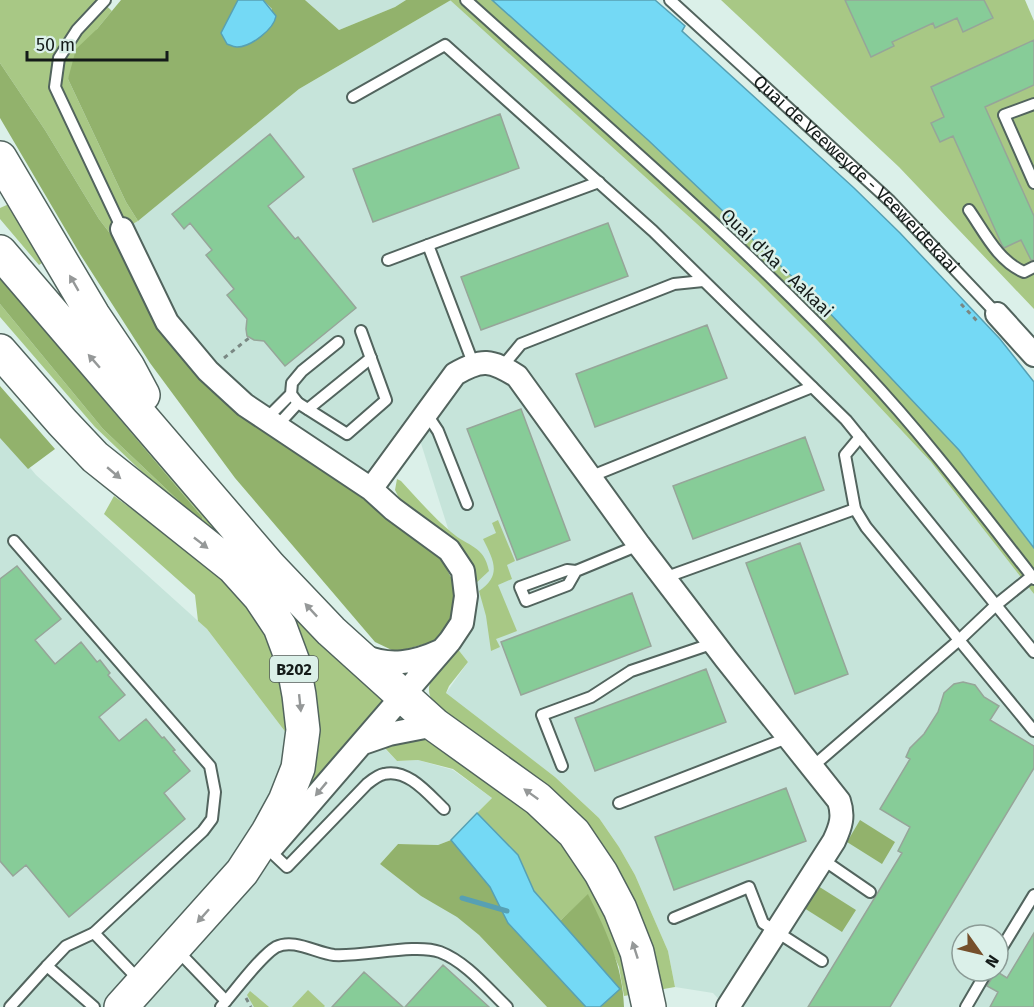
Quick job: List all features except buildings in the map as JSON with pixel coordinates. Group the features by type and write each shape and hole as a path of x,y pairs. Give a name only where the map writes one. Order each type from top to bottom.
{"highway":[{"name":"B202","path":"0,158 93,315 128,368 174,452"},
{"name":"B202","path":"0,252 174,452 270,567 352,652 435,725 538,799 574,833 601,873 620,909 637,952 649,1007"},
{"name":"B202","path":"0,351 95,457 233,567 260,597 280,627 293,662 299,695 303,730 298,768 285,801 242,872"},
{"path":"132,995 242,872"}],"street":[{"path":"122,229 167,322 208,371 245,405 371,489 393,509 449,550 463,571 466,596 462,623 442,651 269,850 242,872"},
{"name":"Quai de Veeweyde - Veeweidekaai","path":"997,314 1034,355"},
{"path":"371,489 455,374 473,363 488,363 502,367 517,376 592,476 664,578 787,738 839,801 843,812 840,828 728,1007"},
{"path":"352,652 376,662 395,664 419,661 442,651"},
{"path":"359,744 389,734 435,725"}],"lane":[{"path":"105,0 77,30 59,58 55,87 122,229"},
{"name":"Quai d'Aa - Aakaai","path":"466,0 787,292 903,416 1033,578"},
{"name":"Quai de Veeweyde - Veeweidekaai","path":"670,0 890,201 997,314"},
{"path":"353,97 445,45 653,231 846,420 1034,652"},
{"path":"1034,104 1004,115 1034,183"},
{"path":"388,260 599,182"},
{"path":"969,210 1011,267 1024,272 1034,267"},
{"path":"428,245 473,363"},
{"path":"502,367 521,344 674,284 703,280"},
{"path":"338,342 302,371 292,383 294,398 347,434 386,400 361,332"},
{"path":"308,409 371,358"},
{"path":"592,476 812,387"},
{"path":"272,423 294,398"},
{"path":"426,412 438,431 467,504"},
{"path":"860,437 845,455 855,509 866,527 1034,731"},
{"path":"664,578 855,509"},
{"path":"10,1007 66,946 94,933 203,831 212,819 215,792 210,765 14,541"},
{"path":"576,571 568,585 526,601 520,587 567,570 576,571 639,545"},
{"path":"812,767 958,641 996,605 1033,578"},
{"path":"562,766 542,715 591,697 631,672 714,643"},
{"path":"619,803 787,738"},
{"path":"269,850 287,867 367,784 381,774 392,773 412,779 444,809"},
{"path":"822,859 870,892"},
{"path":"674,918 750,887 763,923 822,961"},
{"path":"1010,934 1034,894"},
{"path":"94,933 132,995"},
{"path":"174,948 224,1004 269,953 278,946 290,944 333,955 414,950 439,952 456,960 507,1007"},
{"path":"47,966 94,1007"},
{"path":"966,1007 980,983"}],"path":[{"path":"208,371 249,338"}],"shaded area":[{"path":"305,0 406,0 395,7 339,30"},
{"path":"451,0 697,224 817,340 931,462 1034,594 1034,1007 726,1007 713,993 675,987 668,951 635,875 599,818 555,777 446,693 468,662 457,648 469,629 452,541 411,412 353,491 295,450 164,326 112,236 138,221 299,89"},
{"path":"0,431 36,475 207,629 290,738 366,729 397,761 418,760 453,770 492,798 451,840 438,845 398,844 380,864 421,896 457,916 479,935 547,1007 0,1007"}],"green space":[{"path":"0,0 100,0 112,11 97,29 68,79 126,202 138,221 112,236 0,63"},
{"path":"121,0 238,0 221,33 237,47 257,38 264,29 272,9 263,0 305,0 339,30 395,7 406,0 451,0 299,89 138,221 126,202 68,79 76,49 97,29"},
{"path":"450,0 492,0 648,140 823,306 959,450 1034,548 1034,594 931,462 817,340 697,224"},
{"path":"721,0 1025,0 1034,21 1034,309 899,167"},
{"path":"0,63 112,236 164,326 295,450 369,503 442,560 455,585 455,604 450,622 435,641 396,652 375,642 235,478 150,363 80,254 0,118"},
{"path":"9,204 42,263 39,265 0,219 0,208"},
{"path":"0,277 225,539 205,532 95,427 0,317 0,304 103,429 200,521 203,518"},
{"path":"0,277 203,518 200,521 103,429 0,304"},
{"path":"0,386 55,449 28,469 0,438"},
{"path":"397,479 444,526 457,537 475,547 483,556 489,571 474,585 402,504 395,490"},
{"path":"114,496 234,584 267,626 292,615 336,658 390,701 288,813 290,738 207,629 198,621 195,595 104,514"},
{"path":"498,520 515,561 507,565 512,579 498,585 517,631 496,639 500,647 491,651 486,616 479,591 491,579 494,567 483,539 496,533 492,523"},
{"path":"457,648 468,662 446,693 555,777 599,818 635,875 668,951 675,987 624,996 619,967 588,895 560,921 534,891 518,855 477,813 492,798 453,769 418,760 397,761 384,747 440,712 430,696 430,683 433,676"},
{"path":"860,820 895,842 882,864 847,842"},
{"path":"451,840 490,887 508,923 586,1007 547,1007 479,935 457,917 421,896 380,864 398,844 438,845"},
{"path":"818,886 856,910 842,932 804,908"},
{"path":"588,894 617,963 624,1007 600,1007 620,989 560,921"},
{"path":"308,990 325,1006 292,1007"},
{"path":"250,991 269,1007 254,1007 247,995"}],"water":[{"path":"238,0 263,0 276,16 271,26 261,36 249,44 237,47 227,44 221,33"},
{"path":"492,0 655,0 685,26 682,31 900,233 1000,339 1034,382 1034,548 959,450 823,306 648,140"},
{"path":"477,813 518,855 534,891 620,989 600,1007 586,1007 508,923 490,887 451,840"}],"waterway":[{"path":"462,898 507,911"}]}
